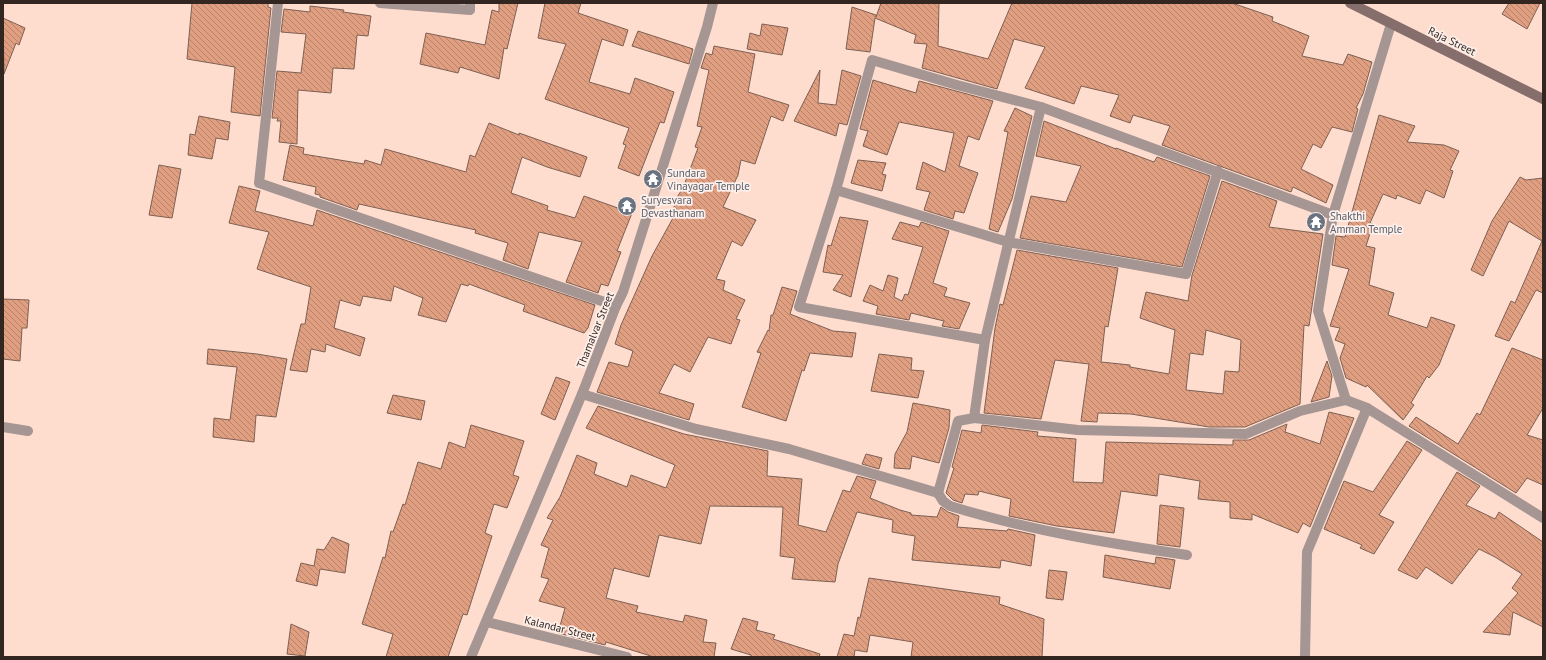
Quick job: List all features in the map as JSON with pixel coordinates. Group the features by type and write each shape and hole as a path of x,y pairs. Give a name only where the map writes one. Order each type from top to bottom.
{"main road":[{"name":"Raja Street","path":"1350,3 1543,100"}],"street":[{"path":"278,3 259,183 616,306"},
{"path":"380,3 470,10 470,3"},
{"name":"Thamalvar Street","path":"471,657 582,394 616,306 623,292 707,27 713,3"},
{"path":"1346,400 1318,311 1333,215 1391,24"},
{"path":"985,340 799,307 836,190 872,60 957,85 1041,107 1333,215"},
{"path":"974,418 985,340 1041,107"},
{"path":"836,190 1008,242 1186,274 1218,172"},
{"path":"582,394 696,429 789,449 938,493 943,501 950,506 1021,526 1083,539 1188,556"},
{"path":"938,493 958,421 974,418 1078,430 1246,434 1300,411 1346,400 1366,408 1543,518"},
{"path":"1305,657 1307,552 1366,408"},
{"path":"3,427 28,431"},
{"name":"Kalandar Street","path":"486,622 628,657"}],"building":[{"path":"192,3 268,3 268,7 271,8 260,116 231,112 235,67 187,59"},
{"path":"499,3 518,3 507,49 504,48 499,79 460,67 458,73 420,64 426,33 485,45 492,10 499,12"},
{"path":"545,3 581,3 578,13 628,30 623,46 602,39 589,82 630,94 635,78 674,92 664,123 660,122 639,176 618,168 626,145 623,144 629,128 545,99 566,44 538,38"},
{"path":"881,3 939,3 938,46 988,59 1012,3 1232,3 1273,17 1272,21 1309,36 1302,56 1343,65 1348,54 1372,62 1363,94 1356,108 1358,109 1352,132 1332,127 1321,148 1313,144 1301,169 1333,185 1326,203 1293,187 1291,192 1162,145 1170,126 1133,115 1130,123 1110,116 1119,95 1081,86 1074,104 1025,88 1045,47 1014,39 997,89 922,68 927,44 914,43 916,35 875,18 870,52 846,49 852,7 876,15 876,17"},
{"path":"1509,3 1540,3 1527,29 1502,14"},
{"path":"310,6 344,10 343,12 371,16 368,36 357,35 354,69 333,68 331,93 298,90 297,144 279,142 281,121 277,121 278,118 272,118 277,71 301,73 306,34 281,32 284,9 310,12"},
{"path":"3,18 25,28 19,45 16,43 4,74"},
{"path":"762,24 788,28 782,55 747,49 750,33 760,36"},
{"path":"638,31 693,49 689,64 632,46"},
{"path":"714,46 755,54 748,92 789,105 783,121 771,116 755,164 741,160 738,175 723,207 756,220 742,246 732,241 716,279 725,281 723,290 745,300 736,319 740,320 731,344 708,337 690,372 674,364 659,393 694,404 689,420 597,392 609,362 628,367 633,351 615,344 621,325 652,256 673,218 669,216 676,203 674,202 683,188 698,148 695,147 702,127 697,126 709,70 701,68 706,53 712,55"},
{"path":"820,70 818,103 836,105 842,70 861,76 847,125 839,123 836,136 794,121"},
{"path":"873,80 916,93 919,81 993,101 979,140 968,136 959,166 978,173 964,213 955,211 953,219 924,210 930,192 916,189 923,162 945,172 954,133 899,122 887,155 863,146 868,131 860,129"},
{"path":"1015,108 1032,116 1012,199 998,232 989,229 1008,132 1004,131"},
{"path":"1379,115 1415,126 1407,142 1444,145 1459,151 1450,170 1453,171 1444,198 1426,190 1420,204 1397,195 1396,199 1383,194 1370,223 1373,224 1366,246 1375,248 1369,285 1394,293 1388,315 1427,328 1431,317 1455,325 1439,365 1429,378 1427,376 1411,403 1414,405 1403,420 1367,385 1366,387 1346,378 1340,358 1345,344 1335,340 1340,328 1330,326 1349,269 1332,265 1336,236 1345,237"},
{"path":"199,116 230,122 228,140 216,138 212,159 188,155 190,134 195,135"},
{"path":"1044,121 1154,162 1157,157 1210,176 1182,267 1020,238 1031,196 1066,202 1081,166 1036,156"},
{"path":"489,123 519,135 519,133 587,157 580,177 547,167 522,157 511,193 548,206 547,210 575,218 584,196 632,213 617,251 621,252 608,286 601,284 598,293 566,282 582,242 539,232 528,269 503,260 508,243 475,233 476,230 359,204 357,210 320,197 320,195 315,194 316,187 283,180 290,145 304,148 303,154 364,164 365,160 381,165 385,149 466,172 470,155 475,157"},
{"path":"858,160 886,163 882,174 886,175 882,191 851,183"},
{"path":"159,165 181,169 172,218 149,215"},
{"path":"1520,177 1526,180 1543,178 1543,293 1536,290 1509,341 1495,336 1511,301 1515,303 1542,241 1509,221 1483,276 1471,270 1492,221"},
{"path":"1222,181 1277,201 1269,227 1323,234 1309,326 1304,325 1300,404 1245,427 1209,427 1131,414 1098,413 1097,422 1081,421 1089,364 1055,360 1041,419 984,413 995,328 1000,304 1003,305 1017,250 1118,268 1108,327 1105,326 1101,362 1130,365 1130,367 1169,374 1175,330 1140,318 1146,292 1188,301 1192,275","holes":["1206,330 1241,340 1239,372 1225,371 1223,394 1186,390 1190,353 1203,355"]},
{"path":"239,186 260,191 255,211 313,226 317,210 595,305 588,328 584,333 523,311 525,305 469,284 468,286 461,284 446,322 418,315 423,298 394,286 391,301 363,296 360,306 340,300 334,328 365,338 360,356 326,344 325,352 311,349 307,372 290,370 301,324 305,324 311,287 257,269 269,232 229,223"},
{"path":"840,217 868,221 851,297 833,290 843,275 823,272 828,245 831,246"},
{"path":"900,222 919,227 921,222 949,231 933,283 947,288 944,296 970,303 959,329 942,326 944,321 911,313 909,320 876,314 878,306 863,301 870,285 883,291 888,275 898,278 894,297 902,301 905,294 908,295 923,247 892,239"},
{"path":"782,287 797,291 790,314 833,331 856,333 852,357 810,353 804,371 802,370 786,421 742,407 761,353 757,352 768,330 769,331 771,315 773,315"},
{"path":"3,299 29,300 27,328 22,328 20,361 3,359"},
{"path":"1512,348 1543,360 1543,408 1527,435 1543,440 1543,485 1527,478 1516,493 1409,426 1416,417 1458,444 1477,413 1480,415"},
{"path":"208,349 287,359 276,417 256,415 254,442 213,437 214,418 230,420 237,367 207,364"},
{"path":"879,354 912,358 911,370 924,371 918,398 871,391"},
{"path":"1327,361 1332,376 1329,397 1311,402"},
{"path":"556,377 570,382 555,420 541,414"},
{"path":"393,395 425,401 421,420 387,413"},
{"path":"913,403 950,410 949,428 939,463 912,456 910,469 894,468 895,454 907,432"},
{"path":"598,406 684,434 768,451 767,476 802,479 798,525 826,532 843,490 850,492 857,476 876,481 870,498 911,513 911,515 937,517 941,507 948,512 959,516 957,527 1007,531 1008,529 1035,535 1031,566 1001,560 1000,568 912,560 915,536 892,532 893,520 857,512 838,564 835,582 792,579 795,558 780,556 783,507 710,506 701,544 659,535 649,577 614,568 606,598 638,606 636,612 683,622 685,615 707,620 703,642 716,643 714,657 654,657 606,642 605,645 558,633 565,608 539,601 549,579 541,577 549,548 541,545 553,520 547,518 560,497 577,455 597,463 594,474 627,487 631,475 666,488 675,465 586,428"},
{"path":"1329,412 1354,418 1310,527 1303,523 1298,533 1252,514 1252,520 1230,518 1230,502 1198,499 1200,481 1159,474 1157,496 1121,491 1114,533 1057,526 1009,516 1011,499 979,491 978,495 965,494 962,503 953,500 946,493 954,468 952,467 962,430 981,433 982,425 1038,432 1037,436 1076,439 1073,482 1103,483 1106,442 1233,445 1233,440 1249,440 1287,424 1285,432 1320,444"},
{"path":"471,425 524,441 513,475 519,477 507,508 494,504 485,533 492,536 467,615 463,614 448,657 386,657 393,634 362,624 383,557 385,558 391,531 393,532 403,504 405,505 418,462 441,469 449,442 465,448"},
{"path":"1407,441 1422,450 1379,515 1394,522 1374,554 1360,548 1362,545 1324,529 1344,481 1373,492"},
{"path":"866,454 882,458 879,469 862,464"},
{"path":"1457,472 1480,486 1466,505 1495,519 1499,512 1543,542 1543,627 1513,612 1510,635 1483,632 1518,593 1512,588 1522,574 1479,549 1452,584 1426,567 1417,579 1398,570"},
{"path":"1160,505 1184,508 1180,547 1157,544"},
{"path":"332,537 349,544 345,573 320,569 317,586 296,581 301,563 314,566 317,549 324,550"},
{"path":"1105,555 1155,564 1156,557 1175,560 1170,589 1103,577"},
{"path":"1049,570 1067,572 1063,600 1046,598"},
{"path":"869,578 1000,597 999,604 1044,619 1042,657 911,657 913,642 870,635 867,652 855,650 854,657 837,657 844,634 854,636 858,617 860,618"},
{"path":"743,618 758,622 756,630 775,635 773,639 820,654 819,657 751,657 751,655 731,649"},
{"path":"291,624 309,632 305,656 287,654"}],"place":[{"name":"Sundara Vinayagar Temple","path":"653,179"},
{"name":"Suryesvara Devasthanam","path":"627,206"},
{"name":"Shakthi Amman Temple","path":"1316,222"}]}
